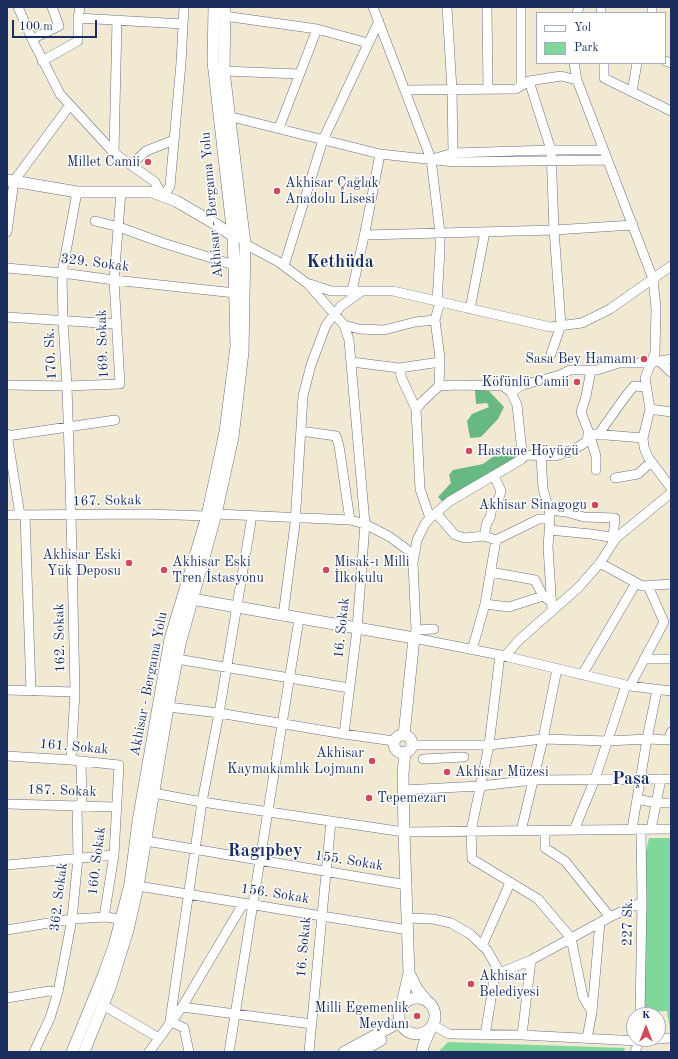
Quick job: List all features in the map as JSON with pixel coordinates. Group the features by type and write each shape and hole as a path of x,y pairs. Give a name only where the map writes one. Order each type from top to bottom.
{"main road":[{"name":"Akhisar - Bergama Yolu","path":"213,516 236,346 233,236 213,62 214,7"},
{"name":"Akhisar - Bergama Yolu","path":"72,1052 114,946 130,884 148,792 168,707 188,599 213,516 233,437 243,352 245,244 228,116 224,71 225,12"},
{"path":"10,180 77,192 152,192 176,201 245,244"},
{"name":"Akhisar - Bergama Yolu","path":"84,1052 121,956 138,886 146,841 148,792 170,638 188,599"},
{"path":"188,599 357,629 415,634 404,735"},
{"path":"408,749 400,752 396,749 394,741 399,736 404,735 409,737 408,749 403,790 409,973 399,1012 405,1028 416,1045 418,1052"},
{"path":"409,973 417,989 434,1008 436,1014 422,1052"},
{"path":"401,1008 405,1003 415,998 426,1000"},
{"path":"344,1052 405,1028 420,1034 432,1027"},
{"path":"360,1052 405,1028"}],"street":[{"path":"18,7 42,61 60,94 114,153 155,182 163,197 170,186 181,63 184,7"},
{"path":"32,39 58,26 52,7"},
{"path":"42,61 78,41 78,18 80,7"},
{"path":"373,7 431,159 440,233 438,302 435,320 440,362 439,386"},
{"path":"447,7 454,153"},
{"path":"487,7 488,89"},
{"path":"521,7 525,83 552,150 554,230 562,326 551,354"},
{"path":"225,12 317,29 368,43"},
{"path":"78,18 183,24"},
{"path":"114,153 116,20"},
{"path":"284,266 323,140 379,21"},
{"path":"279,128 317,29"},
{"path":"574,64 577,80 653,279 656,308 654,362 645,378 650,409 643,438 644,447 651,462 671,488"},
{"path":"604,64 604,78 671,111"},
{"path":"632,92 637,64"},
{"path":"224,71 299,74"},
{"path":"405,90 516,89 525,83 561,76 577,80"},
{"path":"7,232 10,180 70,105"},
{"path":"228,116 380,154 454,162 607,160"},
{"path":"131,165 146,151 174,140"},
{"path":"431,159 454,153 603,150"},
{"path":"352,291 365,235 380,154"},
{"name":"170. Sk.","path":"71,515 62,272 77,192"},
{"name":"169. Sokak","path":"7,385 67,386 120,384 114,280 122,192"},
{"path":"95,221 119,227 163,243 234,265"},
{"path":"365,235 554,230 633,225"},
{"path":"470,309 485,232"},
{"path":"245,244 277,261 308,284 324,300 344,325 359,329 384,330 415,322 435,320"},
{"name":"329. Sokak","path":"7,268 62,272 114,280 235,293"},
{"path":"308,284 331,291 394,291 550,327 582,323 610,309 670,269"},
{"path":"283,616 295,521 303,396 311,365 326,325 340,306 362,291"},
{"path":"7,317 116,324"},
{"name":"16. Sokak","path":"344,325 349,340 352,362 365,524 357,629 344,734"},
{"path":"511,392 523,385 560,375 570,370 597,370 619,363 654,362 671,359"},
{"path":"352,362 399,368 440,362"},
{"path":"654,362 671,372"},
{"path":"399,368 402,379 416,410 420,489 433,515 455,534 465,538 484,536 496,540 550,514 566,512 584,517 615,518 615,538"},
{"path":"591,370 581,412 593,434 596,470"},
{"path":"415,634 413,563 416,540 425,524 433,515 450,501 522,459 517,405 511,392 503,386 439,386 416,410"},
{"path":"522,455 555,456 570,452 586,442 634,386 646,387"},
{"path":"650,409 671,412"},
{"path":"31,691 23,515 7,435 115,420"},
{"path":"301,430 336,436 339,446 350,520"},
{"path":"593,434 643,438"},
{"path":"541,456 543,489 550,514 548,547 552,606"},
{"path":"615,478 638,474 651,462"},
{"path":"484,536 492,508 499,498 501,491 494,476"},
{"path":"592,1012 583,997 571,938 538,898 510,883 472,859 471,831 489,745 503,656 552,606 578,588 600,563 615,538 671,493"},
{"name":"167. Sokak","path":"7,515 146,514 213,516"},
{"name":"162. Sokak","path":"71,515 75,692 71,760"},
{"path":"213,516 365,524"},
{"path":"213,516 250,522 350,520 365,524 390,537 409,551 413,563"},
{"path":"170,1021 190,894 202,802 237,608 250,522"},
{"path":"549,530 615,538"},
{"path":"472,650 485,604 496,540"},
{"path":"600,563 642,586 671,584"},
{"path":"490,572 535,580 543,596 552,606"},
{"path":"582,675 636,583"},
{"path":"574,830 595,779 628,685 664,622 648,586"},
{"path":"485,604 509,607 543,596"},
{"path":"229,1052 254,905 299,619"},
{"path":"415,634 434,629"},
{"path":"415,634 472,650 582,675 628,685 671,691"},
{"path":"644,658 671,660"},
{"path":"177,659 349,688"},
{"path":"521,831 543,739 557,669"},
{"path":"7,690 75,692"},
{"name":"227 Sk.","path":"640,1007 642,902 636,829 637,799 647,739 658,690"},
{"path":"168,707 218,713 394,741"},
{"path":"408,749 489,745 543,739 608,741 670,736"},
{"path":"423,759 445,755 464,757"},
{"name":"161. Sokak","path":"7,756 119,765 116,808"},
{"name":"362. Sokak","path":"58,992 72,919 78,858 81,761"},
{"path":"651,829 661,779"},
{"path":"403,790 480,786 533,780 671,780"},
{"path":"148,792 202,802 404,832 671,829"},
{"path":"637,799 656,803 671,803"},
{"name":"187. Sokak","path":"7,804 79,805 116,808"},
{"name":"160. Sokak","path":"104,917 114,855 116,808"},
{"name":"16. Sokak","path":"309,1052 331,821"},
{"path":"545,830 545,848 566,861 610,917"},
{"name":"155. Sokak","path":"146,841 407,885"},
{"path":"7,865 114,855"},
{"path":"482,946 510,883"},
{"name":"156. Sokak","path":"138,886 408,930"},
{"path":"485,1035 494,981 500,973 531,960 600,922 642,902"},
{"path":"149,1052 182,1006 243,904"},
{"name":"160. Sokak","path":"7,929 72,919 104,917 120,919"},
{"path":"408,918 433,919 451,923 470,934 487,950 500,973"},
{"path":"587,1038 592,1012 600,922"},
{"path":"522,1035 531,960"},
{"path":"7,998 49,991 58,992 50,1018 34,1052"},
{"path":"103,1005 160,1038"},
{"path":"182,1006 312,1024"},
{"path":"170,1021 184,1028 189,1052"},
{"path":"432,1027 449,1034 522,1035 626,1039"}],"green space":[{"path":"475,390 489,391 504,407 498,419 481,437 470,438 467,421 472,414 489,407 487,403 476,404"},
{"path":"517,446 517,456 477,483 443,502 438,497 451,483 449,475 453,470 483,464 505,448"},
{"path":"649,838 671,838 671,1030 666,1007 644,1007 646,852"},
{"path":"448,1042 625,1048 624,1052 438,1052"}],"place":[{"name":"Millet Camii","path":"148,162"},
{"name":"Akhisar Çağlak Anadolu Lisesi","path":"277,191"},
{"name":"Sasa Bey Hamamı","path":"644,359"},
{"name":"Köfünlü Camii","path":"577,382"},
{"name":"Hastane Höyüğü","path":"469,451"},
{"name":"Akhisar Sinagogu","path":"595,505"},
{"name":"Akhisar Eski Yük Deposu","path":"129,563"},
{"name":"Akhisar Eski Tren İstasyonu","path":"164,570"},
{"name":"Misak-ı Milli İlkokulu","path":"326,570"},
{"name":"Akhisar Kaymakamlık Lojmanı","path":"372,761"},
{"name":"Akhisar Müzesi","path":"447,772"},
{"name":"Tepemezarı","path":"369,798"},
{"name":"Akhisar Belediyesi","path":"471,984"},
{"name":"Milli Egemenlik Meydanı","path":"417,1016"}],"district":[{"name":"Kethüda","path":"340,262"},
{"name":"Paşa","path":"631,779"},
{"name":"Ragıpbey","path":"265,851"}]}
